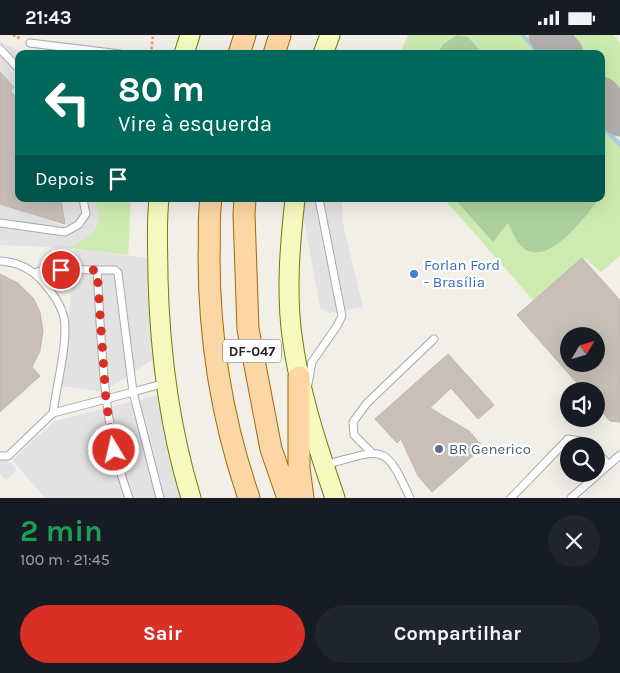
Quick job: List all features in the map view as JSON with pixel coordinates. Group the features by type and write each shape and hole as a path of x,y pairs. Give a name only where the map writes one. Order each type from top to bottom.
{"main road":[{"path":"240,50 245,35"},
{"path":"275,50 280,35"},
{"name":"DF-047","path":"211,202 209,275 216,365 235,458 249,498"},
{"name":"DF-047","path":"246,202 244,214 248,329 270,449 288,498"},
{"path":"299,377 299,468 303,498"}],"street":[{"path":"185,50 190,35"},
{"path":"324,50 330,35"},
{"path":"159,202 157,219 159,314 164,383 178,458 191,498"},
{"path":"295,202 289,282 292,334 299,377 335,498"}],"lane":[{"path":"30,43 89,50"},
{"path":"0,49 15,65"},
{"path":"0,223 65,232 78,225 86,214 84,202"},
{"path":"306,402 312,362 338,326 342,315 320,202"},
{"path":"0,261 13,262 35,273 56,296 64,316 63,345 54,413"},
{"path":"35,273 46,269 115,270 118,273 133,392 160,498"},
{"path":"97,270 106,401 114,450 130,498"},
{"path":"372,453 354,435 353,422 367,403 434,339"},
{"path":"0,456 8,456 54,413 106,401 164,383"},
{"path":"511,498 560,447"},
{"path":"324,465 372,453 382,453 389,458 399,473 410,498"},
{"path":"571,498 620,455"},
{"path":"605,462 608,465"}],"path":[{"path":"151,50 153,35"}],"green space":[{"path":"408,35 525,35 538,50 402,50"},
{"path":"457,35 468,37 479,50 440,50 443,44"},
{"path":"560,35 613,35 620,42 620,107 605,90 605,50 572,50"},
{"path":"605,124 620,141 620,256 601,272 585,258 534,301 447,202 605,202"},
{"path":"96,202 131,202 128,255 69,248 85,238 94,229 98,218"},
{"path":"458,202 596,202 575,228 554,246 543,251 532,252 522,247 508,223 493,242"}],"shaded area":[{"path":"0,41 17,50 15,50 15,96 0,79"},
{"path":"0,202 67,227 61,202 96,202 99,218 91,235 69,248 0,245"},
{"path":"304,202 342,202 343,224 363,307 329,313 320,308 304,219"},
{"path":"76,249 147,258 157,357 103,392 61,386"},
{"path":"158,395 174,468 183,498 45,498 12,460 55,421"},
{"path":"0,451 17,470 6,480 0,474"}],"building":[{"path":"0,72 14,87 11,91 15,96 15,202 61,202 65,224 0,204"},
{"path":"582,258 620,300 620,422 610,421 605,415 605,382 576,382 568,373 605,373 605,327 560,327 560,364 517,315"},
{"path":"0,274 18,283 33,298 40,312 43,331 40,351 32,367 40,376 0,412"},
{"path":"448,354 494,405 478,419 451,388 430,408 469,431 483,447 432,492 418,476 401,439 397,443 375,419"}],"waterway":[{"path":"523,35 536,50"},
{"path":"605,128 620,145"}],"taxiway":[{"path":"548,35 561,50"},
{"path":"605,100 620,117"}],"place":[{"name":"Forlan Ford - Brasília","path":"414,274"},
{"name":"BR Generico","path":"439,449"}],"route":[{"path":"61,270 97,270 106,401 114,450"}]}
